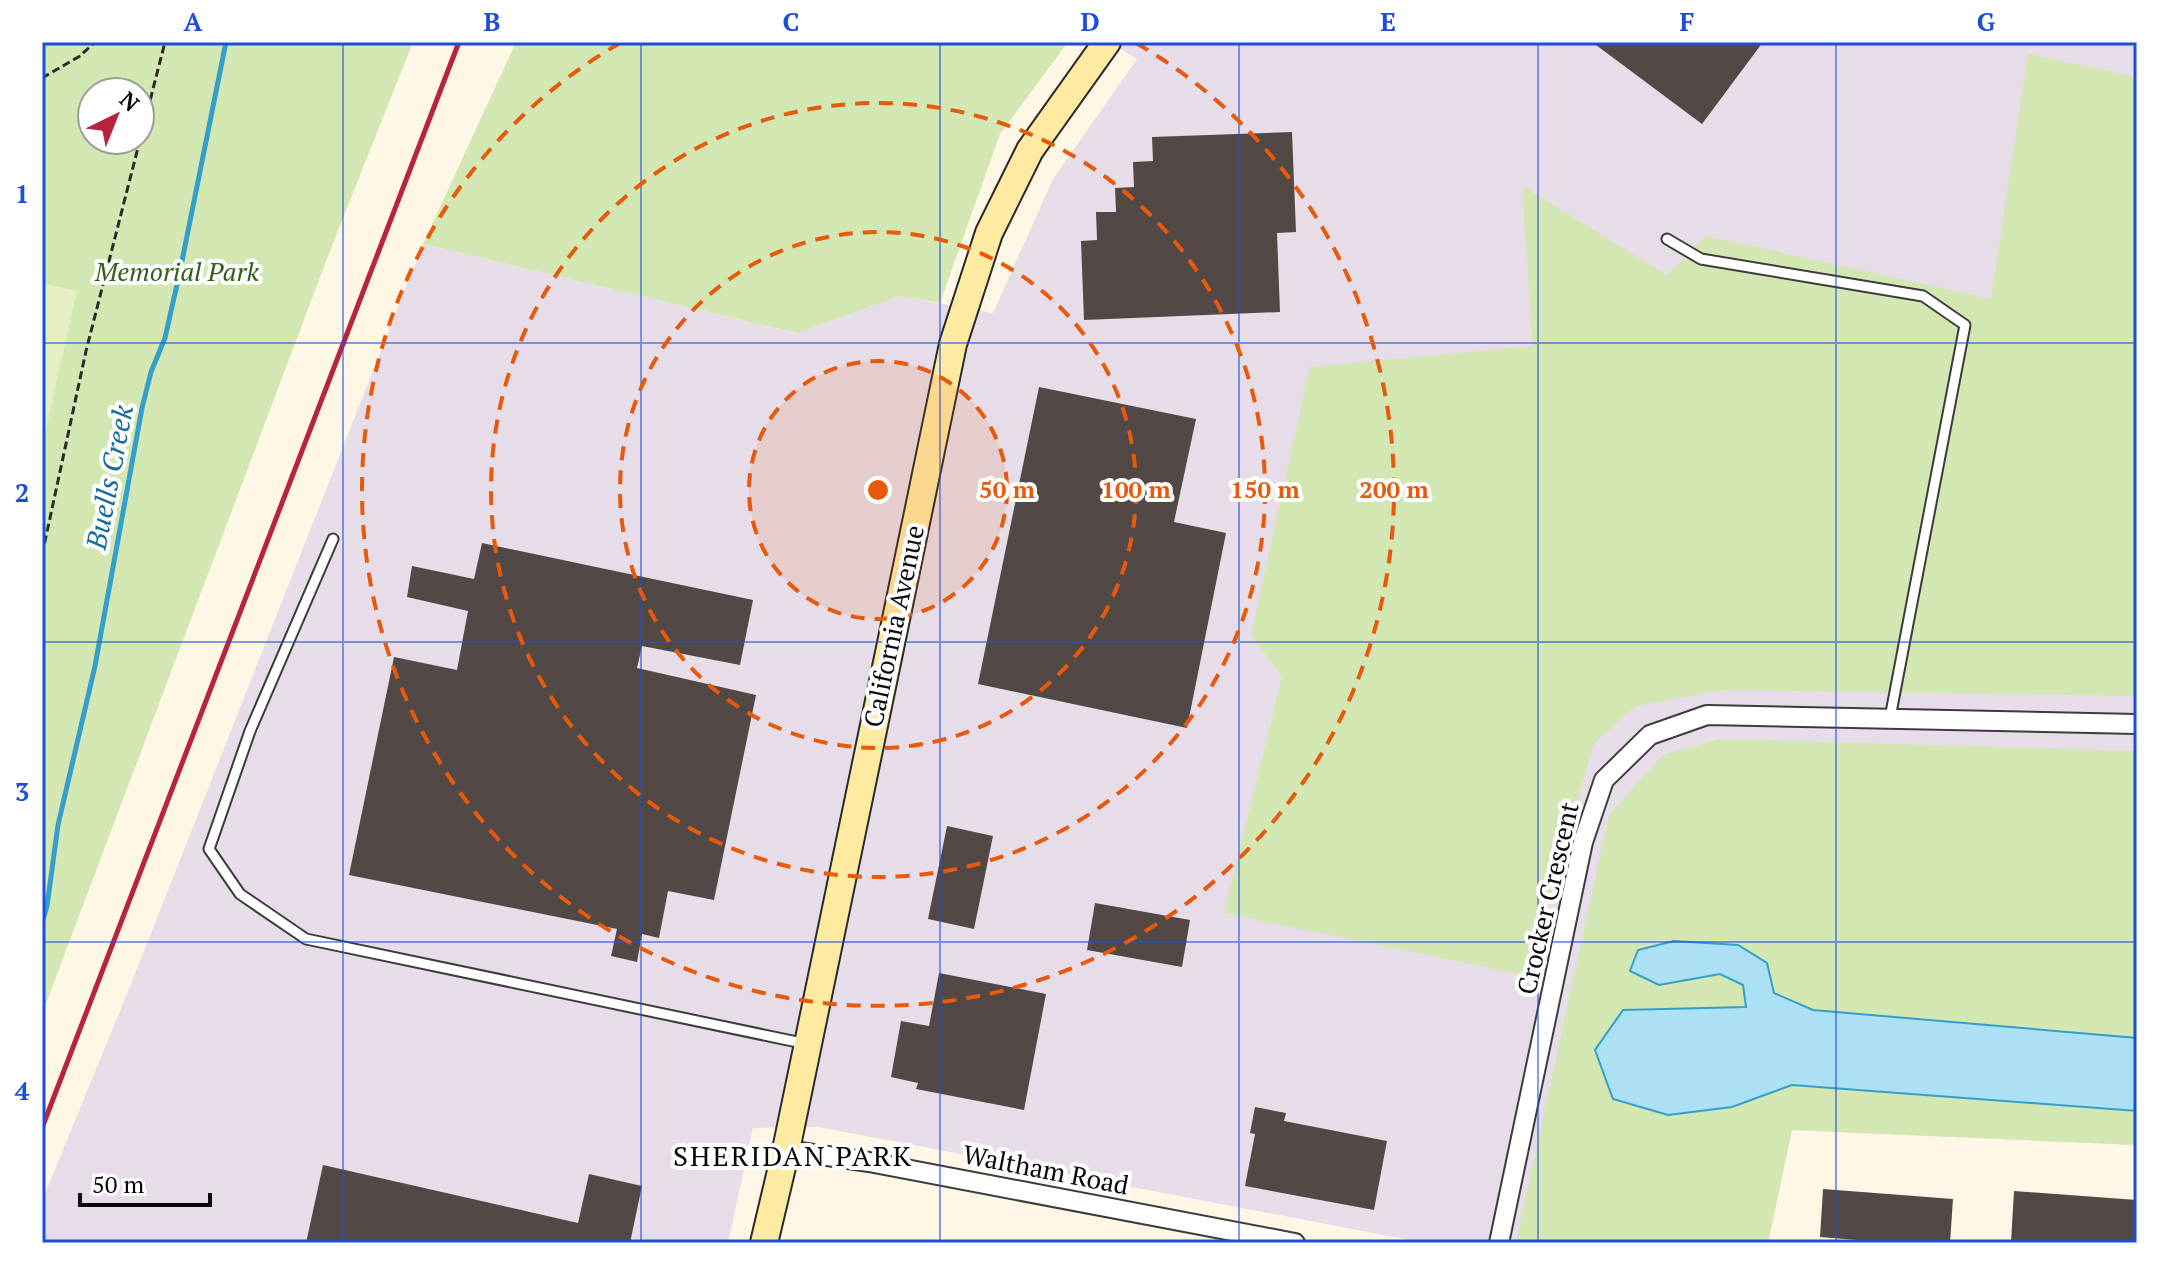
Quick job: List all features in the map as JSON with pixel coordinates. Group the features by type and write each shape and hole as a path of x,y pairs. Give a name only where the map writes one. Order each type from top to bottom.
{"street":[{"name":"California Avenue","path":"764,1243 953,344 989,233 1030,150 1107,42"},
{"name":"Crocker Crescent","path":"1499,1243 1583,842 1604,780 1650,735 1707,715 2137,724"},
{"name":"Waltham Road","path":"786,1150 869,1162 1245,1238 1295,1243"}],"lane":[{"path":"1667,239 1701,259 1923,296 1965,325 1890,718"},
{"path":"333,539 250,731 209,849 240,894 306,939 807,1044"}],"path":[{"path":"42,78 80,56 95,42"},
{"path":"42,555 86,351 165,42"}],"shaded area":[{"path":"1109,42 2137,42 2137,1145 1792,1130 1768,1243 1425,1243 819,1127 753,1128 728,1243 42,1243 42,1201 131,984 423,244 796,333 900,296 993,313 1053,179 1137,59"}],"green space":[{"name":"Memorial Park","path":"42,42 413,42 328,256 42,1014"},
{"path":"516,42 1068,42 1000,134 940,303 900,296 797,333 423,244"},
{"path":"2028,54 2137,77 2137,696 1723,690 1636,706 1594,743 1528,976 1224,913 1282,677 1251,635 1310,367 1533,346 1522,186 1667,275 1706,236 1991,299"},
{"path":"42,283 77,291 42,447"},
{"path":"1720,739 2137,751 2137,1038 1813,1010 1774,993 1767,963 1659,984 1720,974 1743,985 1746,1007 1623,1010 1732,1107 1792,1085 2137,1111 2137,1145 1792,1130 1768,1243 1516,1243 1609,815 1663,755"}],"water":[{"path":"1674,941 1738,945 1767,963 1774,993 1813,1010 2137,1038 2137,1111 1792,1085 1732,1107 1668,1115 1613,1099 1595,1050 1623,1010 1746,1007 1743,985 1720,974 1659,985 1630,971 1638,950"}],"building":[{"path":"1592,42 1763,42 1702,124"},
{"path":"1292,132 1296,232 1277,233 1280,312 1084,320 1081,241 1097,240 1096,212 1116,212 1115,188 1134,187 1133,162 1153,161 1152,137"},
{"path":"1039,387 1196,419 1174,522 1226,533 1187,728 978,684"},
{"path":"482,543 753,600 740,665 642,646 637,668 756,695 714,900 668,891 659,938 642,934 637,962 611,956 617,929 349,875 394,657 457,670 468,611 407,597 412,566 474,579"},
{"path":"947,826 993,836 974,929 928,919"},
{"path":"1095,903 1190,920 1182,967 1087,950"},
{"path":"939,973 1046,994 1024,1110 916,1089 918,1083 891,1077 901,1021 929,1026"},
{"path":"1255,1107 1286,1113 1284,1121 1387,1141 1374,1210 1245,1186 1255,1134 1250,1133"},
{"path":"323,1165 578,1223 589,1174 642,1186 630,1243 306,1243"},
{"path":"1823,1189 1953,1199 1950,1243 1894,1243 1820,1237"},
{"path":"2014,1191 2137,1200 2137,1243 2011,1242"}],"waterway":[{"name":"Buells Creek","path":"42,923 58,825 95,666 142,408 151,372 165,338 226,42"}],"railway":[{"path":"42,1128 459,42"}],"district":[{"name":"SHERIDAN PARK","path":"793,1155"}]}
